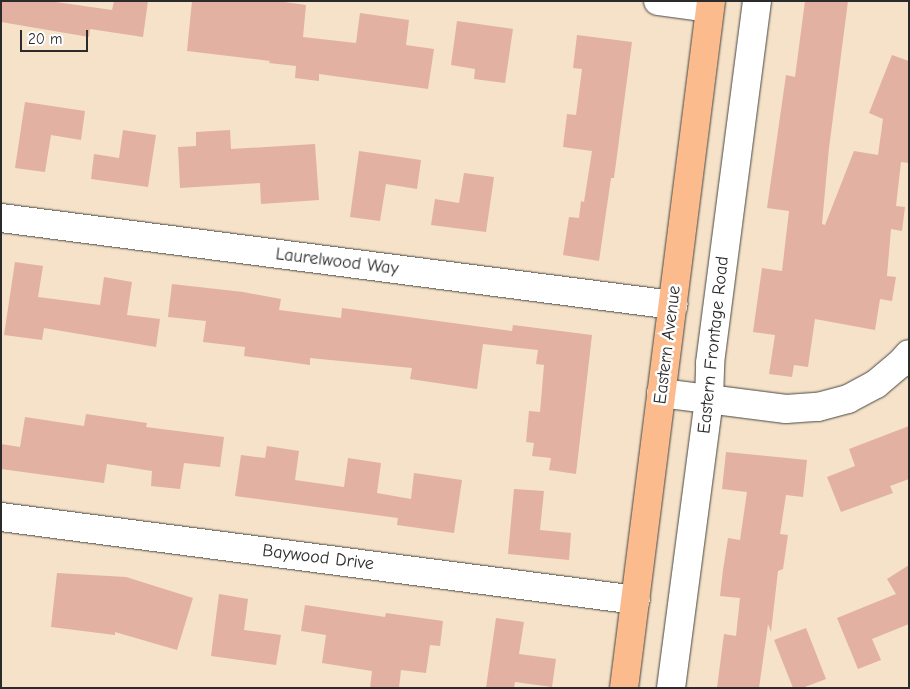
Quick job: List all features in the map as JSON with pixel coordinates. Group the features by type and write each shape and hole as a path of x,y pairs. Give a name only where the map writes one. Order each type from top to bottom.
{"main road":[{"name":"Eastern Avenue","path":"624,688 710,5"}],"street":[{"path":"658,1 710,5"},
{"name":"Eastern Frontage Road","path":"671,688 709,399 710,363 756,1"},
{"name":"Laurelwood Way","path":"1,218 673,305"},
{"path":"662,393 786,409 818,407 848,399 876,384 909,354"},
{"name":"Baywood Drive","path":"1,517 636,600"}],"building":[{"path":"1,1 49,1 112,10 114,1 148,1 143,37 90,29 89,37 1,22"},
{"path":"192,1 277,1 306,5 303,37 356,43 360,13 409,20 406,45 434,49 428,89 319,74 319,81 295,78 296,66 187,51"},
{"path":"805,1 848,1 829,148 822,224 825,225 854,151 878,155 883,119 869,113 892,55 909,61 909,163 901,162 896,206 905,207 902,231 891,229 887,276 896,277 892,301 880,299 875,330 815,319 808,367 794,365 792,377 769,374 775,335 753,332 762,268 782,271 789,211 767,208 786,75 795,77"},
{"path":"457,21 513,29 505,83 474,79 475,69 451,65"},
{"path":"577,35 632,42 614,178 611,178 599,261 563,255 569,217 579,218 581,201 584,202 592,151 563,147 567,114 576,115 582,69 573,68"},
{"path":"25,102 85,111 81,140 51,135 45,172 15,168"},
{"path":"123,130 156,135 148,187 91,179 94,154 119,158"},
{"path":"230,130 231,149 315,144 319,200 261,204 260,183 180,188 178,147 196,146 196,132"},
{"path":"359,151 421,160 417,189 386,184 380,221 350,217"},
{"path":"464,173 494,177 486,232 431,225 435,199 459,203"},
{"path":"15,262 43,266 38,297 100,305 104,277 132,282 127,315 160,319 156,347 44,328 42,340 4,335"},
{"path":"172,284 243,292 281,299 279,310 341,318 342,308 512,331 513,325 592,335 576,474 549,470 551,458 532,456 534,443 526,442 529,411 540,412 544,365 536,364 538,350 483,344 477,389 410,379 412,368 310,358 310,365 244,356 245,347 203,342 206,321 168,317"},
{"path":"86,414 147,423 146,427 224,437 220,467 184,463 180,489 151,486 152,471 107,464 104,483 1,469 1,444 20,447 25,417 84,426"},
{"path":"909,426 909,479 890,486 893,493 841,512 827,477 855,466 849,449"},
{"path":"267,446 299,451 295,480 344,487 348,458 381,463 377,493 411,499 414,473 462,480 454,533 397,525 398,518 235,496 241,455 265,458"},
{"path":"726,452 807,460 803,497 786,495 780,534 788,535 783,569 778,571 771,632 768,624 759,688 717,688 724,634 736,636 740,598 720,596 723,570 728,538 740,540 747,492 722,489"},
{"path":"514,489 544,491 540,530 571,533 569,560 508,554"},
{"path":"909,565 909,624 872,639 881,660 858,669 837,618 896,594 887,579"},
{"path":"57,573 126,577 193,598 177,650 115,632 115,635 51,627"},
{"path":"219,594 248,599 244,630 281,635 276,665 211,656"},
{"path":"305,605 385,617 386,613 443,621 440,646 430,645 426,673 401,670 399,688 370,688 372,671 322,663 326,635 301,631"},
{"path":"496,618 524,622 519,654 556,659 552,687 515,682 514,688 486,688"},
{"path":"806,628 826,679 802,688 793,688 774,640"}]}
